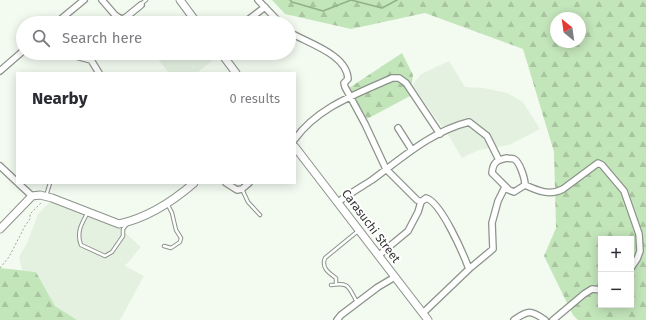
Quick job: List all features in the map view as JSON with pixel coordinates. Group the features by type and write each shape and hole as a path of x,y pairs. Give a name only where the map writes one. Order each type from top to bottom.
{"street":[{"path":"65,16 84,0"},
{"path":"102,0 116,16"},
{"path":"180,0 192,16"},
{"path":"258,0 273,16"},
{"path":"127,16 141,5"},
{"path":"253,16 265,7"},
{"path":"296,35 316,44 344,65 348,74 348,79 344,83 344,87 365,124 386,169 420,202"},
{"path":"0,70 16,57"},
{"path":"90,60 98,72"},
{"path":"226,60 235,72"},
{"path":"296,138 306,125 316,116 350,97 392,78 399,78 406,83 440,134"},
{"path":"338,202 412,150 455,126 469,122 487,136 499,160"},
{"path":"398,128 412,150"},
{"name":"Carasuchi Street","path":"296,148 428,320"},
{"path":"507,158 514,159 518,162 525,180 525,185 514,192 509,190 492,173 495,163 499,160 507,158"},
{"path":"525,185 542,192 557,192 564,189 598,164 602,165 624,191 639,234 640,251 634,264"},
{"path":"0,166 16,180"},
{"path":"20,184 32,196"},
{"path":"0,229 32,196 40,195 119,224 152,213 193,184"},
{"path":"227,184 236,190 242,189 248,184"},
{"path":"423,313 469,269 493,249 492,223 498,201 505,187"},
{"path":"379,255 408,231 418,212 420,202 426,198 430,199 441,212 469,269"},
{"path":"336,320 341,314 357,302 395,276"},
{"path":"553,320 584,294 592,289 598,290"},
{"path":"514,320 527,312 534,313 545,320"}],"lane":[{"path":"141,5 146,0"},
{"path":"49,198 50,184"},
{"path":"242,189 248,202 260,215"},
{"path":"164,246 171,248 180,242 181,238 176,230 172,213 167,203"},
{"path":"88,212 80,229 78,239 81,245 105,256 112,252 123,236 123,229 128,222"},
{"path":"336,284 336,278 324,268 323,261 360,230"},
{"path":"331,285 341,283 346,286 357,302"}],"path":[{"path":"0,268 9,257 13,246 30,219 30,214 42,201 49,198"}],"shaded area":[{"path":"159,60 213,60 198,72 168,72"},
{"path":"449,61 465,87 484,88 507,93 523,102 540,129 509,145 479,150 462,158 450,138 412,85 421,74"},
{"path":"51,201 119,227 141,247 125,266 144,276 120,320 77,320 55,306 36,272 22,270 19,257 27,243 38,214"}],"green space":[{"path":"272,0 646,0 646,320 578,320 573,315 544,256 556,228 554,152 523,49 425,13 351,29 285,14"},
{"path":"402,53 413,75 410,96 367,119 349,88"},
{"path":"0,268 36,272 55,306 77,320 0,320"}],"waterway":[{"path":"290,0 292,2 323,11 351,0 382,8 397,0"}]}
